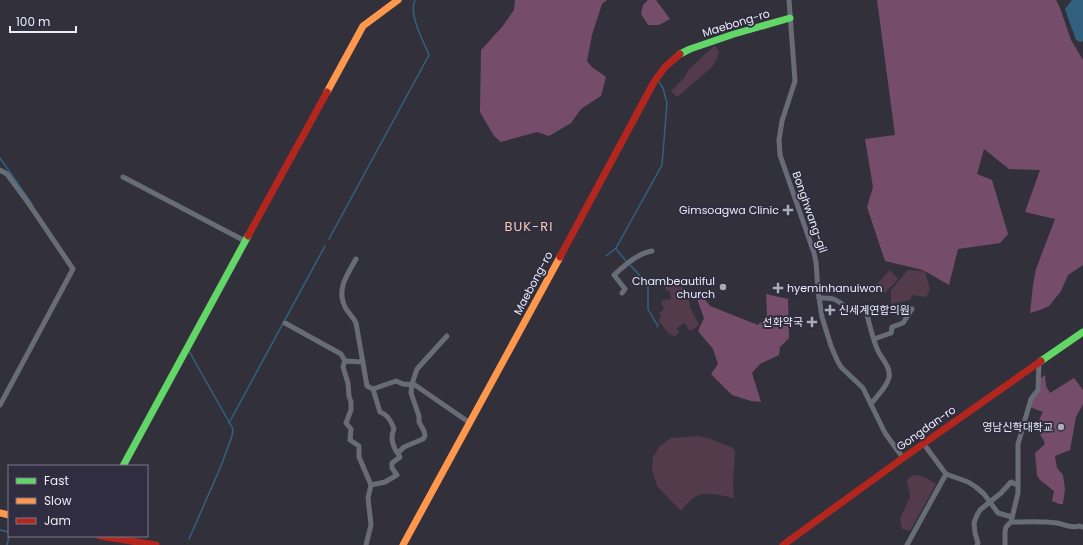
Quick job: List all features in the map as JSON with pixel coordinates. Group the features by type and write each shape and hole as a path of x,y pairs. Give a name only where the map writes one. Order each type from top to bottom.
{"street":[{"path":"124,465 361,30 368,22 398,0"},
{"name":"Bonghwang-gil","path":"789,0 795,81 782,121 779,149 780,155 814,253 816,262 816,281 822,317 828,338 837,360 845,372 863,388 885,433 903,458"},
{"name":"Maebong-ro","path":"403,545 656,79 672,60 683,52 734,34 790,18"},
{"path":"0,170 7,174 73,269 0,405"},
{"path":"123,177 245,241"},
{"path":"624,291 614,275 627,263 646,252 652,252"},
{"path":"356,259 344,281 342,293 346,307 354,317 356,323 367,386 373,389 396,381 403,384 415,385 470,423"},
{"path":"819,298 833,298 847,308 858,307 865,309 878,351 889,370 889,378 886,386 871,404"},
{"path":"874,339 891,333 892,327 903,322 912,309"},
{"path":"285,323 341,354 345,361 343,366 351,402 351,410 346,423 351,428 350,440 359,446 359,457 371,485 368,498 371,525 366,545"},
{"name":"Gongdan-ro","path":"783,545 924,443 1083,332"},
{"path":"398,453 404,447 423,440 425,436 419,422 419,416 411,393 412,384 417,369 447,336"},
{"path":"345,361 363,362"},
{"path":"1005,545 1006,527 1011,519 1018,494 1018,444 1031,399 1038,390 1039,362"},
{"path":"371,485 385,482 397,476 392,468 392,463 400,457 394,448 392,434 394,430 386,415 380,412 373,389"},
{"path":"924,443 946,474 968,482 976,487 991,502 998,513 1011,519 1028,523 1047,522 1083,527"},
{"path":"907,545 946,474"},
{"path":"977,545 978,543 974,523 980,510 991,502 1011,482 1017,485"},
{"path":"106,537 156,545"}],"shaded area":[{"path":"515,0 607,0 602,4 592,35 587,61 592,67 606,77 601,96 581,109 571,123 549,136 537,132 501,142 494,136 480,112 481,50 502,27 514,10"},
{"path":"648,0 656,0 670,19 659,25 648,25 641,14 643,5"},
{"path":"877,0 1056,0 1071,40 1083,60 1083,265 1068,275 1061,291 1049,306 1030,313 1036,269 1055,219 1025,212 1040,170 1009,169 984,149 977,174 992,180 1008,234 1000,243 958,249 949,285 923,270 885,261 867,207 873,187 865,139 895,135"},
{"path":"714,46 719,52 712,67 677,97 671,91 684,78 689,69"},
{"path":"890,270 898,279 885,293 876,285"},
{"path":"908,270 925,271 930,290 926,297 912,295 910,300 891,304 891,290"},
{"path":"673,282 688,292 690,307 699,325 690,331 684,323 677,328 679,333 673,337 672,334 670,335 658,320 661,317 659,313 664,309 661,301 671,299 670,292 666,290 664,283"},
{"path":"701,294 710,306 758,325 767,315 766,294 788,299 789,338 780,347 779,355 760,364 752,373 761,402 751,401 732,395 711,374 718,364 713,349 698,331 704,318 697,299"},
{"path":"1045,375 1046,386 1050,393 1074,378 1083,390 1083,404 1076,417 1070,450 1055,456 1057,468 1063,475 1065,489 1063,504 1052,501 1054,491 1040,480 1037,475 1035,453 1045,444 1038,428 1043,412 1030,407 1040,379"},
{"path":"698,436 708,438 733,448 735,451 733,482 734,498 711,494 698,495 681,511 657,486 652,470 653,457 659,447 671,438"},
{"path":"913,475 923,477 936,484 910,531 902,529 900,519 910,497 907,480"}],"water":[{"path":"1072,0 1083,0 1083,41 1080,42 1076,40 1065,9"}],"waterway":[{"path":"329,239 429,55 415,20 413,6 415,0"},
{"path":"606,256 616,248 662,165 667,103 663,88 659,82"},
{"path":"0,158 32,204"},
{"path":"229,423 325,246"},
{"path":"616,249 626,261"},
{"path":"629,264 647,283 648,309 658,325 657,327"},
{"path":"189,351 233,429 232,436 221,466 189,539"},
{"path":"0,530 8,532"},
{"path":"7,545 9,537"}],"traffic: fast":[{"path":"680,54 690,49 734,34 790,18"},
{"path":"124,465 248,236"},
{"path":"1041,361 1083,332"}],"traffic: slow":[{"path":"327,92 363,26 398,0"},
{"path":"403,545 560,257"},
{"path":"0,513 8,515"}],"traffic: jam":[{"path":"560,257 654,82 665,67 680,54"},
{"path":"248,236 327,92"},
{"path":"783,545 1041,361"},
{"path":"106,537 156,545"}],"place":[{"name":"Gimsoagwa Clinic","path":"788,210"},
{"name":"Chambeautiful church","path":"723,287"},
{"name":"hyeminhanuiwon","path":"778,288"},
{"name":"신세계연합의원","path":"830,310"},
{"name":"선화약국","path":"812,322"},
{"name":"영남신학대학교","path":"1061,427"}],"district":[{"name":"BUK-RI","path":"529,226"}]}
